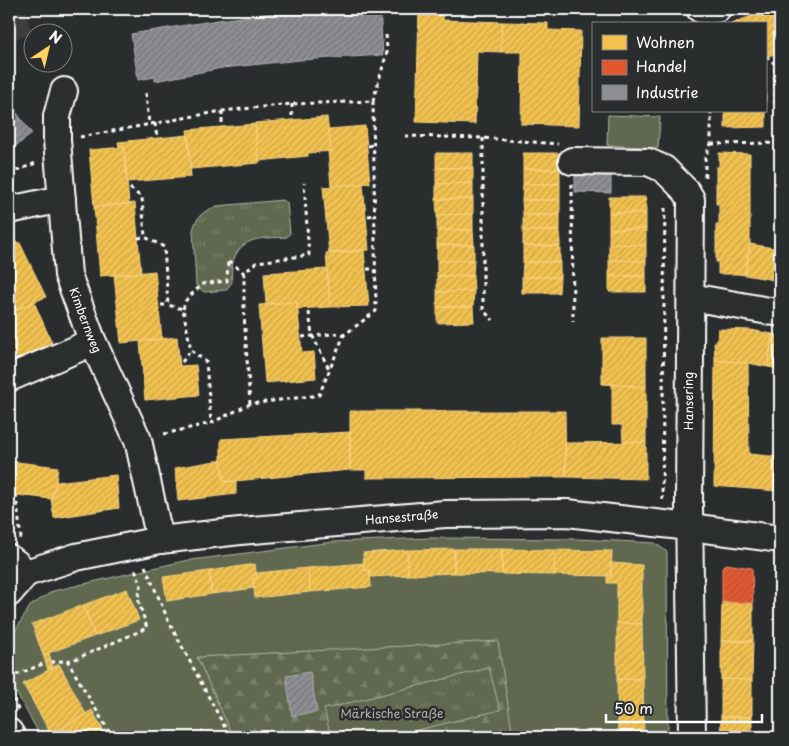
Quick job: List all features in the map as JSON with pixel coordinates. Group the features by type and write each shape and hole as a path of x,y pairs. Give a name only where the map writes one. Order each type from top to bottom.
{"street":[{"path":"700,9 717,9"},
{"name":"Kimbernweg","path":"64,91 57,116 68,276 92,340 138,440 141,544"},
{"name":"Hansering","path":"572,161 648,162 664,169 686,191 691,199 689,360 692,737"},
{"path":"9,210 62,199"},
{"path":"691,297 780,313"},
{"path":"9,378 92,340"},
{"name":"Hansestraße","path":"19,558 76,558 141,544 240,531 444,514 567,513 780,539"},
{"path":"9,593 19,558"},
{"path":"9,732 12,737"}],"path":[{"path":"138,440 211,423 250,404 319,395 344,335 376,311 373,101 387,52 386,32"},
{"path":"766,56 775,64 775,104 780,109"},
{"path":"146,93 149,124"},
{"path":"9,174 40,162 80,137 222,110 292,104 373,101"},
{"path":"292,104 292,117"},
{"path":"222,110 222,124"},
{"path":"156,123 157,138"},
{"path":"405,136 483,138 572,144 573,321"},
{"path":"483,138 483,310 493,320"},
{"path":"711,144 780,143"},
{"path":"368,146 374,145"},
{"path":"250,404 244,314 244,273 257,262 309,255 304,183"},
{"path":"130,188 142,198 145,237"},
{"path":"662,503 665,200"},
{"path":"368,216 375,215"},
{"path":"138,238 145,237 164,247 168,305"},
{"path":"182,362 190,350 183,309 186,300 202,284 227,281 228,260 244,273"},
{"path":"367,269 375,269"},
{"path":"161,304 183,309"},
{"path":"309,312 312,335 330,370"},
{"path":"302,337 341,333 344,335"},
{"path":"190,350 206,362 211,423"},
{"path":"16,495 19,558"},
{"path":"51,662 73,660 147,628 138,599 141,585 141,544"},
{"path":"141,544 169,622 230,737"},
{"path":"67,660 112,737"},
{"path":"9,678 46,663"}],"shaded area":[{"path":"9,9 25,9 29,22 22,22 22,37 9,41"}],"green space":[{"path":"608,115 660,117 658,148 607,145"},
{"path":"283,200 287,203 290,233 287,237 264,238 245,244 234,258 232,282 226,290 204,292 196,285 193,230 196,221 201,215 217,206"},
{"path":"430,538 578,539 655,543 667,552 668,737 41,737 17,694 9,661 14,633 30,606 53,591 184,561 333,542"},
{"path":"498,641 513,737 233,737 197,657"},
{"name":"Märkische Straße","path":"489,668 500,710 389,737 331,737 324,709"}],"building: Wohnen":[{"path":"772,9 780,9 780,46 777,46 777,54 766,56 766,22 735,22"},
{"path":"419,11 443,12 443,20 502,22 501,52 477,51 475,124 416,122"},
{"path":"502,22 548,23 548,30 581,31 579,126 521,124 522,52 501,52"},
{"path":"725,112 766,112 766,127 725,128"},
{"path":"327,117 331,151 308,153 308,156 259,161 255,123"},
{"path":"255,124 259,163 191,169 187,130"},
{"path":"365,126 370,183 331,186 328,151 331,151 329,129"},
{"path":"188,135 191,177 127,182 124,147 119,148 118,142"},
{"path":"124,147 129,204 94,207 89,150"},
{"path":"436,153 473,153 473,168 436,168"},
{"path":"523,153 560,153 560,169 523,169"},
{"path":"719,153 750,154 750,244 745,275 718,274 718,262 716,262 716,224 719,224 719,204 716,204 716,167 719,167"},
{"path":"436,168 473,168 473,183 436,184"},
{"path":"523,169 560,169 560,184 523,184"},
{"path":"473,183 473,199 436,199 436,184"},
{"path":"363,184 369,250 329,254 323,187"},
{"path":"523,184 560,184 560,200 522,200"},
{"path":"609,197 646,197 646,213 609,213"},
{"path":"436,199 473,199 473,214 437,215"},
{"path":"522,200 560,200 560,215 523,215"},
{"path":"135,203 141,273 100,276 94,207"},
{"path":"609,213 646,213 646,229 609,229"},
{"path":"473,214 473,230 437,230 437,215"},
{"path":"523,215 560,215 560,231 523,231"},
{"path":"609,229 646,229 646,245 609,244"},
{"path":"437,230 473,230 474,245 437,245"},
{"path":"523,231 560,231 560,246 523,246"},
{"path":"9,240 20,243 46,297 15,310 13,306 9,308"},
{"path":"609,244 646,245 646,261 609,260"},
{"path":"750,244 780,249 780,281 745,275"},
{"path":"437,245 474,245 474,260 437,261"},
{"path":"523,246 560,246 560,262 523,262"},
{"path":"364,250 369,306 330,307 326,253"},
{"path":"474,260 473,276 437,276 437,261"},
{"path":"609,260 646,261 646,276 609,276"},
{"path":"523,262 560,262 560,277 522,277"},
{"path":"327,269 330,307 298,309 297,302 266,304 264,273"},
{"path":"155,271 162,339 121,343 114,275"},
{"path":"437,276 473,276 474,291 437,292"},
{"path":"609,276 646,276 646,292 609,292"},
{"path":"522,277 560,277 559,293 522,293"},
{"path":"474,291 473,307 437,307 437,292"},
{"path":"34,302 52,343 17,359 9,340 9,308 13,306 15,310"},
{"path":"297,302 302,353 314,352 316,378 265,383 259,305"},
{"path":"437,307 473,307 474,322 437,323"},
{"path":"718,329 751,330 772,334 768,367 715,360 714,342 717,342"},
{"path":"772,334 780,336 780,369 768,367"},
{"path":"177,337 180,366 196,365 199,395 145,400 140,341"},
{"path":"602,338 646,338 646,387 602,384"},
{"path":"715,360 748,363 749,454 780,457 778,491 714,486"},
{"path":"612,384 646,387 646,442 623,442 622,425 612,425"},
{"path":"350,411 565,411 566,477 366,478 366,470 350,470"},
{"path":"350,432 350,470 224,482 221,439"},
{"path":"646,442 646,479 566,477 565,443"},
{"path":"221,460 224,482 236,481 236,494 178,501 175,468"},
{"path":"9,461 58,467 51,499 9,494"},
{"path":"780,471 780,491 778,491"},
{"path":"116,475 119,508 54,518 51,499 56,482"},
{"path":"454,549 454,573 408,575 407,550"},
{"path":"454,549 502,549 502,574 454,573"},
{"path":"502,549 555,550 554,575 502,574"},
{"path":"407,550 408,575 370,577 370,570 364,570 363,553"},
{"path":"555,550 612,551 611,576 554,575"},
{"path":"364,563 364,570 370,570 371,587 310,592 308,568"},
{"path":"611,563 642,565 642,624 617,623 617,583 607,583 607,575 611,576"},
{"path":"255,564 257,579 253,579 254,588 212,594 209,571"},
{"path":"308,568 310,592 255,598 253,579 257,579 256,573"},
{"path":"209,571 212,594 167,601 163,577"},
{"path":"127,589 139,620 95,636 83,605"},
{"path":"722,602 753,603 753,641 721,641"},
{"path":"83,605 95,636 43,655 32,624"},
{"path":"617,623 642,624 643,679 617,679"},
{"path":"721,641 753,641 752,680 721,679"},
{"path":"49,653 53,668 48,670 43,655"},
{"path":"59,664 86,714 51,734 23,684"},
{"path":"617,679 643,679 644,734 618,735"},
{"path":"721,679 752,680 752,717 721,717"},
{"path":"92,710 107,737 59,737 56,732"},
{"path":"721,717 752,717 752,737 720,737"},
{"path":"644,734 644,737 618,737 618,735"}],"building: Handel":[{"path":"726,564 752,568 753,603 722,602 722,568"}],"building: Industrie":[{"path":"380,9 383,55 300,60 222,68 155,81 155,77 138,80 131,34 218,20 296,10"},
{"path":"9,102 32,134 9,151"},
{"path":"575,174 611,174 611,193 575,192"},
{"path":"310,672 317,712 292,716 286,676"}]}
